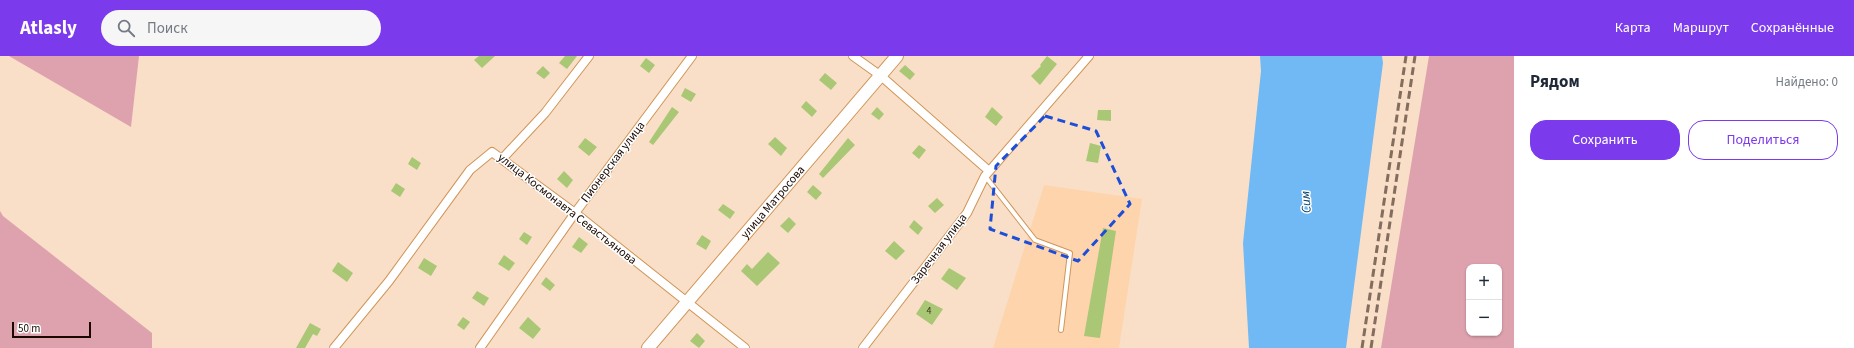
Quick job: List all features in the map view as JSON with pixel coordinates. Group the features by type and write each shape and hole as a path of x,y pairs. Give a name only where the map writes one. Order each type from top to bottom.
{"main road":[{"name":"улица Матросова","path":"648,348 897,56"}],"street":[{"path":"502,159 545,113 589,56"},
{"name":"Пионерская улица","path":"480,348 575,213 692,56"},
{"path":"853,56 881,76 987,174"},
{"name":"Заречная улица","path":"863,348 967,213 987,174 1089,56"},
{"name":"улица Космонавта Севастьянова","path":"334,348 389,281 470,170 492,152 575,213 745,348"}],"lane":[{"path":"987,174 1035,240 1070,253 1061,330"}],"highlighted area":[{"path":"1045,116 1096,131 1130,204 1078,261 990,229 996,166"}],"shaded area":[{"path":"9,56 139,56 131,127"},
{"path":"1429,56 1514,56 1514,348 1381,348"},
{"path":"1044,185 1142,199 1119,348 993,348"},
{"path":"0,211 3,216 152,333 152,348 0,348"}],"water":[{"name":"Сим","path":"1260,56 1382,56 1383,63 1346,348 1249,348 1243,243 1261,71"}],"building":[{"path":"479,56 495,56 482,68 474,60"},
{"path":"565,56 577,56 567,69 559,63"},
{"path":"1047,56 1057,64 1040,85 1031,76 1041,66 1040,65"},
{"path":"646,58 655,65 649,73 640,66"},
{"path":"905,65 915,74 910,80 899,71"},
{"path":"543,66 550,73 544,79 536,73"},
{"path":"825,73 837,83 831,90 819,80"},
{"path":"685,88 696,94 691,102 681,96"},
{"path":"806,101 817,111 812,117 801,107"},
{"path":"672,107 679,112 653,145 649,142"},
{"path":"877,107 884,114 879,120 871,114"},
{"path":"992,107 1003,117 996,126 985,117"},
{"path":"1098,110 1111,110 1111,121 1097,120"},
{"path":"775,137 787,148 781,156 768,144"},
{"path":"585,138 597,147 589,156 578,147"},
{"path":"848,138 855,145 823,178 819,174"},
{"path":"1090,143 1101,146 1098,163 1086,161"},
{"path":"919,145 926,150 919,159 912,153"},
{"path":"412,157 421,163 417,170 408,164"},
{"path":"564,171 573,180 567,188 557,179"},
{"path":"396,183 405,189 400,197 391,191"},
{"path":"813,185 822,193 816,200 807,192"},
{"path":"937,198 944,205 935,213 928,206"},
{"path":"723,204 735,212 730,219 718,210"},
{"path":"789,217 796,224 788,233 780,226"},
{"path":"914,220 923,228 918,235 909,227"},
{"path":"1103,228 1116,231 1100,338 1084,336"},
{"path":"524,232 532,237 527,245 519,239"},
{"path":"702,235 711,241 706,250 696,244"},
{"path":"579,237 588,244 581,253 572,247"},
{"path":"894,241 905,251 896,260 885,251"},
{"path":"768,252 780,263 757,286 741,271 747,264 752,269"},
{"path":"504,255 515,263 509,271 498,264"},
{"path":"424,258 437,266 431,276 418,268"},
{"path":"338,262 353,273 347,282 332,271"},
{"path":"949,268 966,278 957,290 941,279"},
{"path":"546,277 555,285 550,291 541,284"},
{"path":"477,291 489,298 484,306 472,298"},
{"path":"925,300 943,309 932,325 916,314"},
{"path":"463,317 470,322 464,330 457,325"},
{"path":"528,317 541,329 533,339 519,328"},
{"path":"310,323 321,329 317,336 313,334 305,348 296,348"},
{"path":"697,333 705,341 699,348 690,341"}],"railway":[{"path":"1362,348 1406,56"},
{"path":"1371,348 1415,56"}]}
